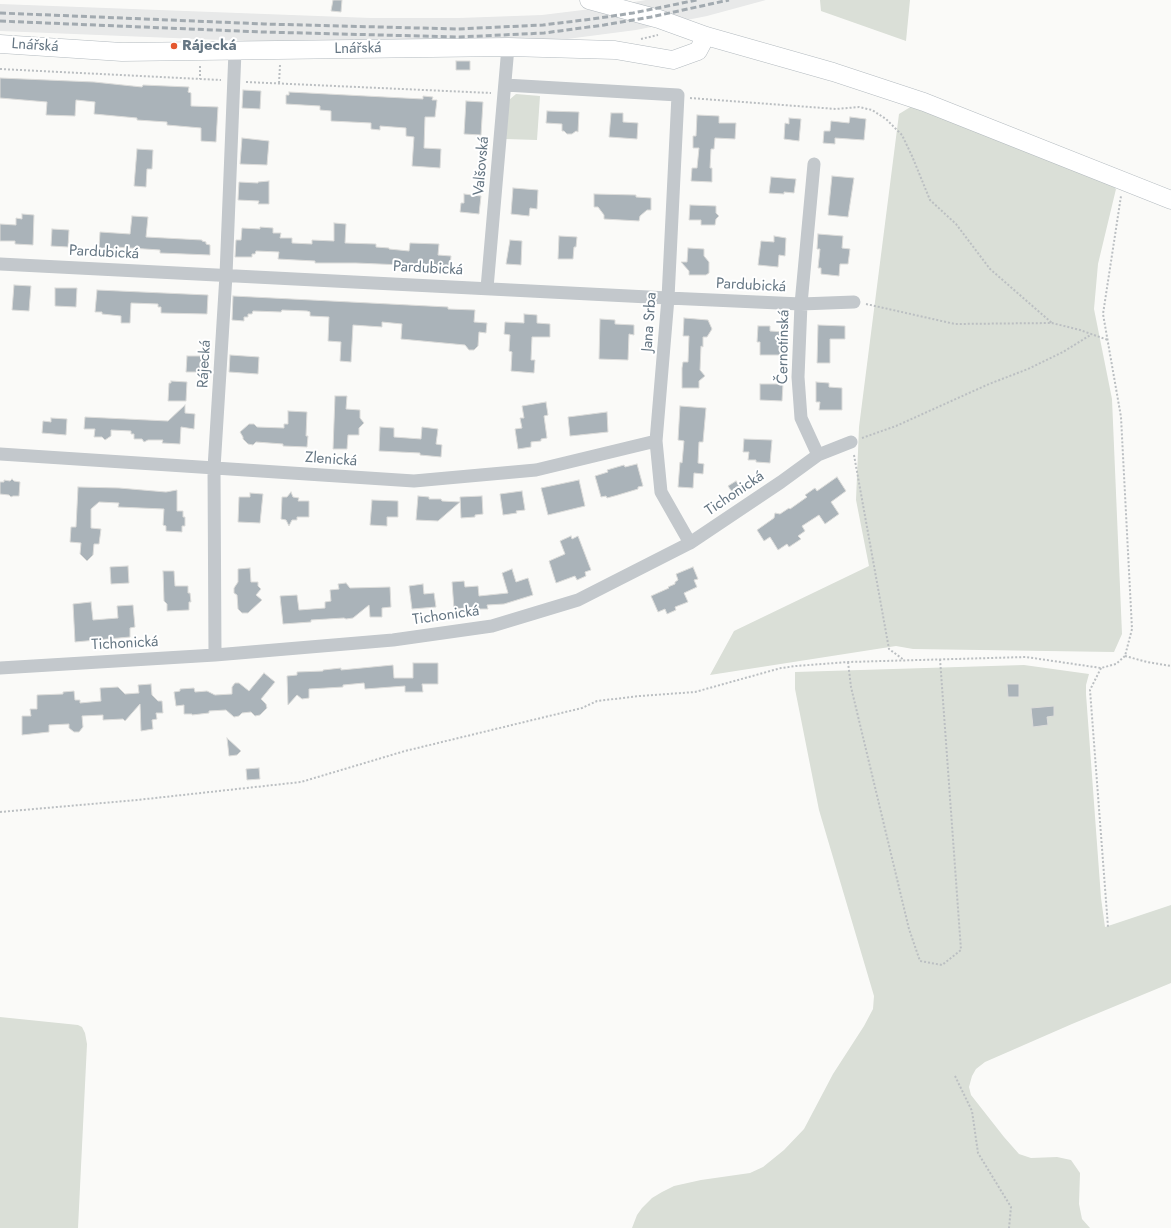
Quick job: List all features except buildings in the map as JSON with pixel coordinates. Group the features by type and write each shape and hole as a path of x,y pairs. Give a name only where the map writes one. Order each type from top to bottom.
{"street":[{"path":"589,0 666,22 706,36 834,72 924,102 1171,200"},
{"name":"Lnářská","path":"0,44 122,52 508,47 615,50 673,60 698,51 706,36"},
{"name":"Valšovská","path":"487,288 508,47"},
{"name":"Rájecká","path":"215,655 214,468 226,275 235,51"},
{"path":"505,90 678,95"},
{"name":"Jana Srba","path":"678,95 668,298 656,441 661,492 690,543"},
{"name":"Černotínská","path":"814,164 801,304 798,377 801,418 818,455"},
{"name":"Pardubická","path":"0,264 801,304 854,302"},
{"name":"Zlenická","path":"0,454 414,481 536,470 656,441"},
{"name":"Tichonická","path":"0,668 215,655 393,640 492,626 578,600 690,543 781,482 818,455 851,442"}],"path":[{"path":"639,39 661,35 666,22"},
{"path":"279,83 280,63"},
{"path":"0,69 279,83 505,90"},
{"path":"678,95 698,99 748,103 836,109 859,107 872,110 886,119 902,135 930,200 956,224 990,269 1052,323"},
{"path":"0,812 137,800 301,782 405,751 582,708 597,701 695,692 781,668 796,666 848,662 1026,657 1101,668 1116,664 1125,656 1132,628 1121,417 1103,314 1123,181"},
{"path":"854,302 955,324 1052,323 1080,330 1108,340"},
{"path":"905,660 889,649 851,442 896,426 989,384 1028,370 1063,352 1092,334"},
{"path":"1125,656 1171,666"},
{"path":"848,662 852,687 909,929 920,961 942,965 961,950 940,659"},
{"path":"1101,668 1090,690 1108,927"},
{"path":"955,1076 972,1111 978,1153 1011,1207 1009,1228"}],"shaded area":[{"path":"646,0 766,0 707,16 636,30 544,42 370,46 0,31 0,4 371,18 459,18 542,15"},
{"path":"820,0 910,0 906,41 821,11"},
{"path":"516,94 540,96 537,140 506,139 509,100"},
{"path":"912,106 1112,185 1116,189 1098,264 1094,309 1112,399 1122,634 1114,652 913,649 896,646 710,675 734,631 869,566 856,500 859,427 899,114"},
{"path":"1024,665 1089,674 1086,685 1086,694 1101,898 1105,927 1171,905 1171,983 985,1062 976,1069 969,1087 971,1095 1019,1154 1031,1158 1057,1157 1071,1160 1080,1173 1079,1204 1082,1219 1090,1228 632,1228 637,1215 642,1208 652,1198 662,1192 674,1186 701,1180 750,1173 763,1167 784,1150 804,1129 833,1074 864,1026 873,1009 874,996 819,810 795,689 795,672"},
{"path":"0,1017 78,1025 82,1027 85,1033 87,1044 78,1228 0,1228"}],"railway":[{"path":"0,13 264,24 457,29 543,25 633,13 697,0"},
{"path":"0,21 263,32 459,37 544,33 604,25 651,17 729,0"}],"place":[{"name":"Rájecká","path":"174,46"}]}
